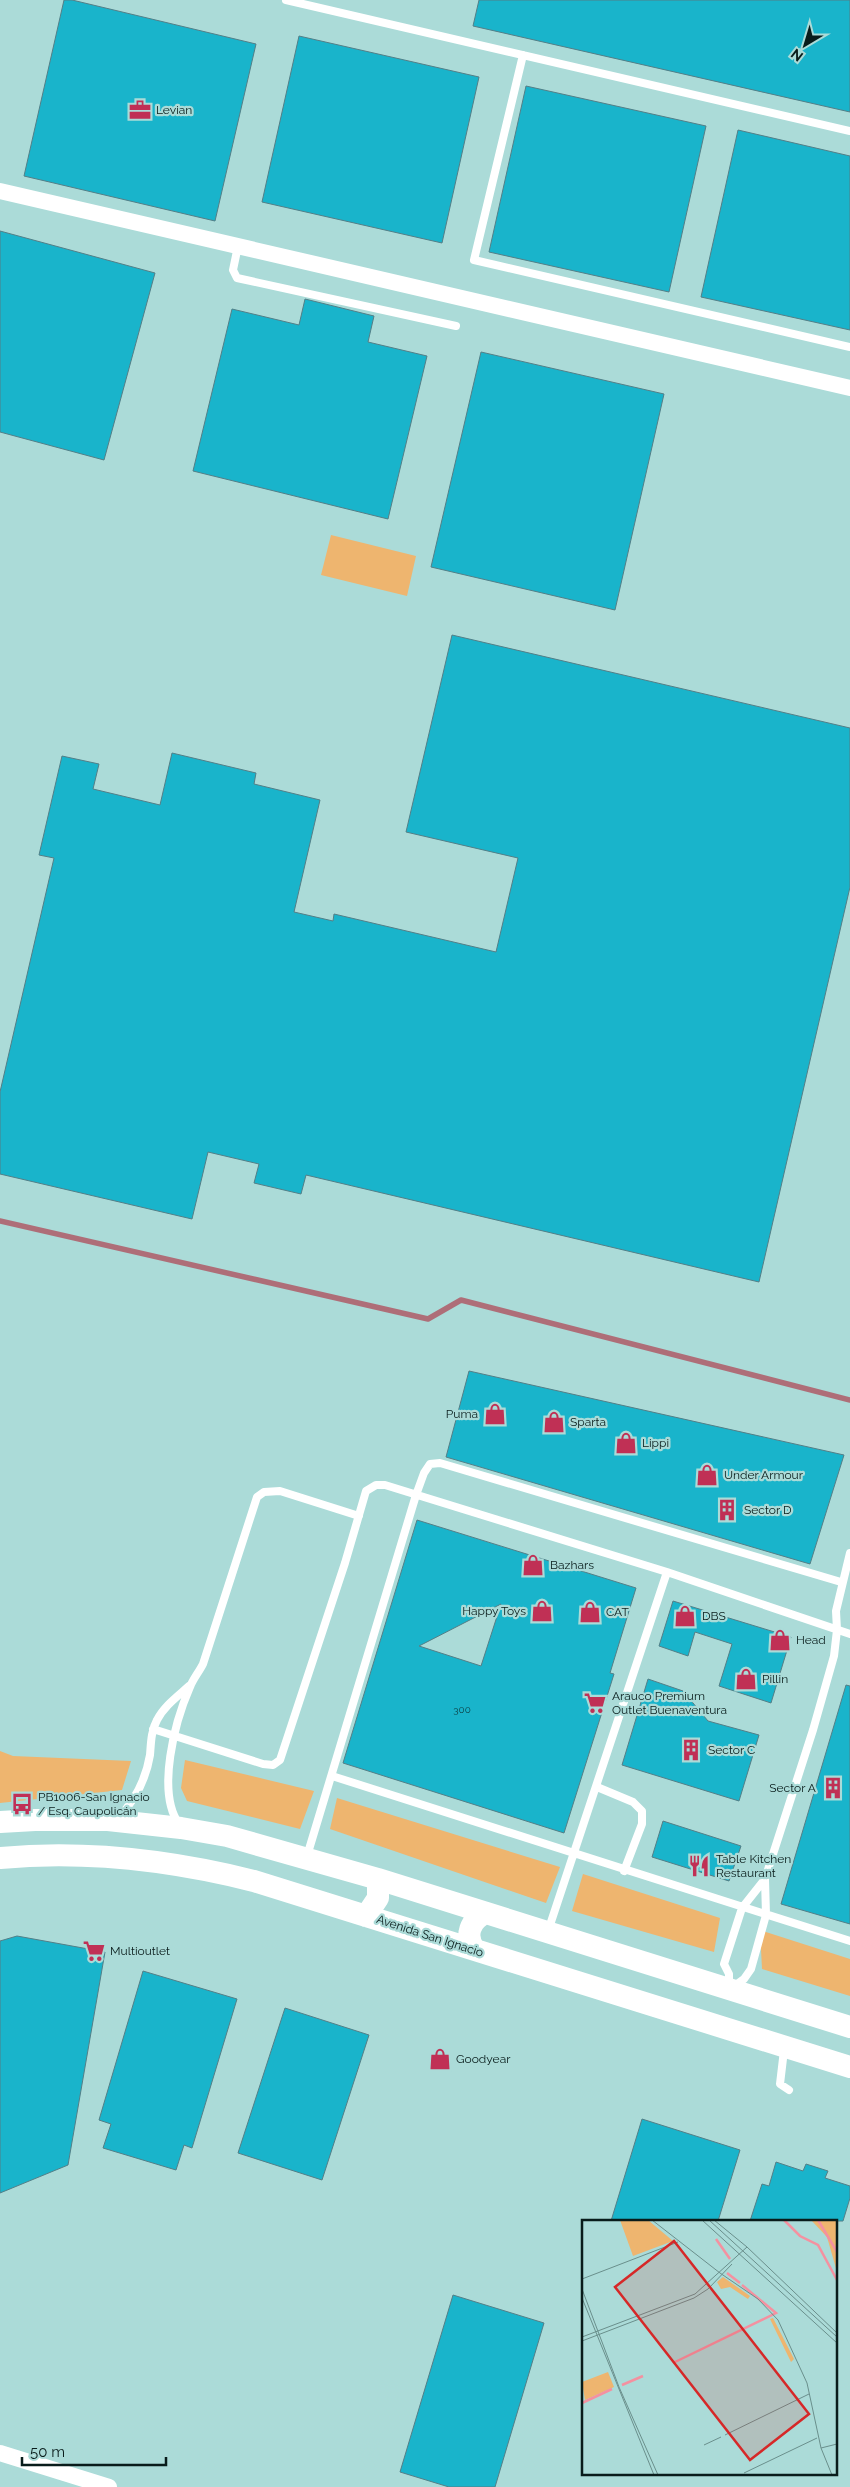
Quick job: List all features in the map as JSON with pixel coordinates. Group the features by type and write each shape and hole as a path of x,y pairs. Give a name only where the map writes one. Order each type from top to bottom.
{"main road":[{"path":"0,1822 72,1819 115,1821 181,1828 226,1836 378,1879 850,2028"},
{"name":"Avenida San Ignacio","path":"0,1858 95,1856 181,1864 254,1881 850,2067"},
{"path":"366,1916 378,1898 378,1879"},
{"path":"475,1950 469,1939 471,1925 486,1913"}],"street":[{"path":"0,191 850,388"},
{"path":"0,2453 109,2487"}],"lane":[{"path":"286,0 850,131"},
{"path":"523,55 474,260 850,347"},
{"path":"238,246 233,270 238,278 456,326"},
{"path":"306,1858 416,1495 426,1468 430,1464 440,1463 841,1582"},
{"path":"153,1729 263,1764 273,1765 280,1760 366,1491 376,1485 386,1485 667,1572 850,1634"},
{"path":"181,1828 170,1806 169,1783 174,1735 190,1685 203,1664 258,1497 264,1492 280,1491 359,1516"},
{"path":"729,1989 744,1979 751,1969 766,1915 765,1879 815,1725 834,1656 837,1630 836,1611 841,1582 850,1553"},
{"path":"548,1933 667,1572"},
{"path":"115,1821 140,1790 149,1758 153,1729 166,1707 190,1685"},
{"path":"332,1776 624,1871 850,1941"},
{"path":"597,1787 633,1802 642,1811 642,1824 624,1871"},
{"path":"729,1989 729,1974 724,1964 742,1908 765,1879"},
{"path":"784,2046 780,2084 789,2090"}],"shaded area":[{"path":"331,535 416,556 407,596 321,575"},
{"path":"0,1751 13,1756 131,1761 122,1790 0,1803"},
{"path":"185,1760 314,1791 300,1829 187,1801 181,1788"},
{"path":"337,1798 560,1867 546,1903 330,1829"},
{"path":"583,1874 720,1918 714,1952 572,1911"},
{"path":"760,1930 850,1959 850,1996 762,1969"}],"building":[{"name":"Levian","path":"64,0 72,0 256,44 215,221 24,176"},
{"path":"479,0 850,0 850,112 473,26"},
{"path":"299,36 479,77 442,243 262,202"},
{"path":"526,86 706,126 669,292 489,252"},
{"path":"738,130 850,156 850,330 701,297"},
{"path":"0,231 155,273 104,460 0,432"},
{"path":"305,299 374,316 368,342 427,356 388,519 193,471 232,309 299,325"},
{"path":"481,352 664,394 615,610 431,567"},
{"path":"452,635 850,728 850,887 759,1282 306,1175 301,1194 254,1183 259,1164 208,1152 192,1219 0,1174 0,1092 54,858 39,855 62,756 99,764 93,789 160,805 172,753 256,773 254,784 320,800 294,912 333,921 334,914 496,952 518,858 406,832"},
{"name":"Sector D","path":"469,1371 844,1455 810,1564 446,1457"},
{"path":"417,1520 636,1588 610,1673 614,1674 564,1833 343,1763","holes":["501,1604 481,1666 419,1646"]},
{"path":"673,1601 791,1637 771,1703 719,1686 732,1644 695,1632 688,1656 659,1646"},
{"name":"Sector C","path":"648,1679 683,1691 708,1721 759,1735 739,1801 622,1765"},
{"name":"Sector A","path":"846,1685 850,1686 850,1924 781,1904"},
{"path":"663,1821 741,1846 729,1881 652,1857"},
{"path":"17,1936 105,1952 68,2165 0,2193 0,1941"},
{"path":"143,1971 237,1999 192,2148 184,2145 176,2170 103,2148 111,2124 99,2120"},
{"path":"285,2008 369,2035 322,2180 238,2153"},
{"path":"642,2119 740,2150 718,2220 611,2220"},
{"path":"776,2162 803,2171 806,2164 828,2171 825,2178 850,2186 850,2198 843,2221 750,2220 762,2184 769,2186"},
{"path":"453,2295 544,2323 495,2487 449,2487 400,2472"}],"waterway":[{"path":"0,1221 428,1319 461,1300 850,1400"}],"place":[{"name":"Levian","path":"140,110"},
{"name":"Puma","path":"495,1414"},
{"name":"Sparta","path":"554,1422"},
{"name":"Lippi","path":"626,1443"},
{"name":"Under Armour","path":"707,1475"},
{"name":"Sector D","path":"727,1510"},
{"name":"Bazhars","path":"533,1565"},
{"name":"Happy Toys","path":"542,1611"},
{"name":"CAT","path":"590,1612"},
{"name":"DBS","path":"685,1616"},
{"name":"Head","path":"780,1640"},
{"name":"Pillin","path":"746,1679"},
{"name":"Arauco Premium Outlet Buenaventura","path":"595,1703"},
{"name":"Sector C","path":"691,1750"},
{"name":"Sector A","path":"833,1788"},
{"name":"PB1006-San Ignacio / Esq. Caupolicán","path":"22,1804"},
{"name":"Table Kitchen Restaurant","path":"699,1866"},
{"name":"Multioutlet","path":"94,1951"},
{"name":"Goodyear","path":"440,2059"}]}
